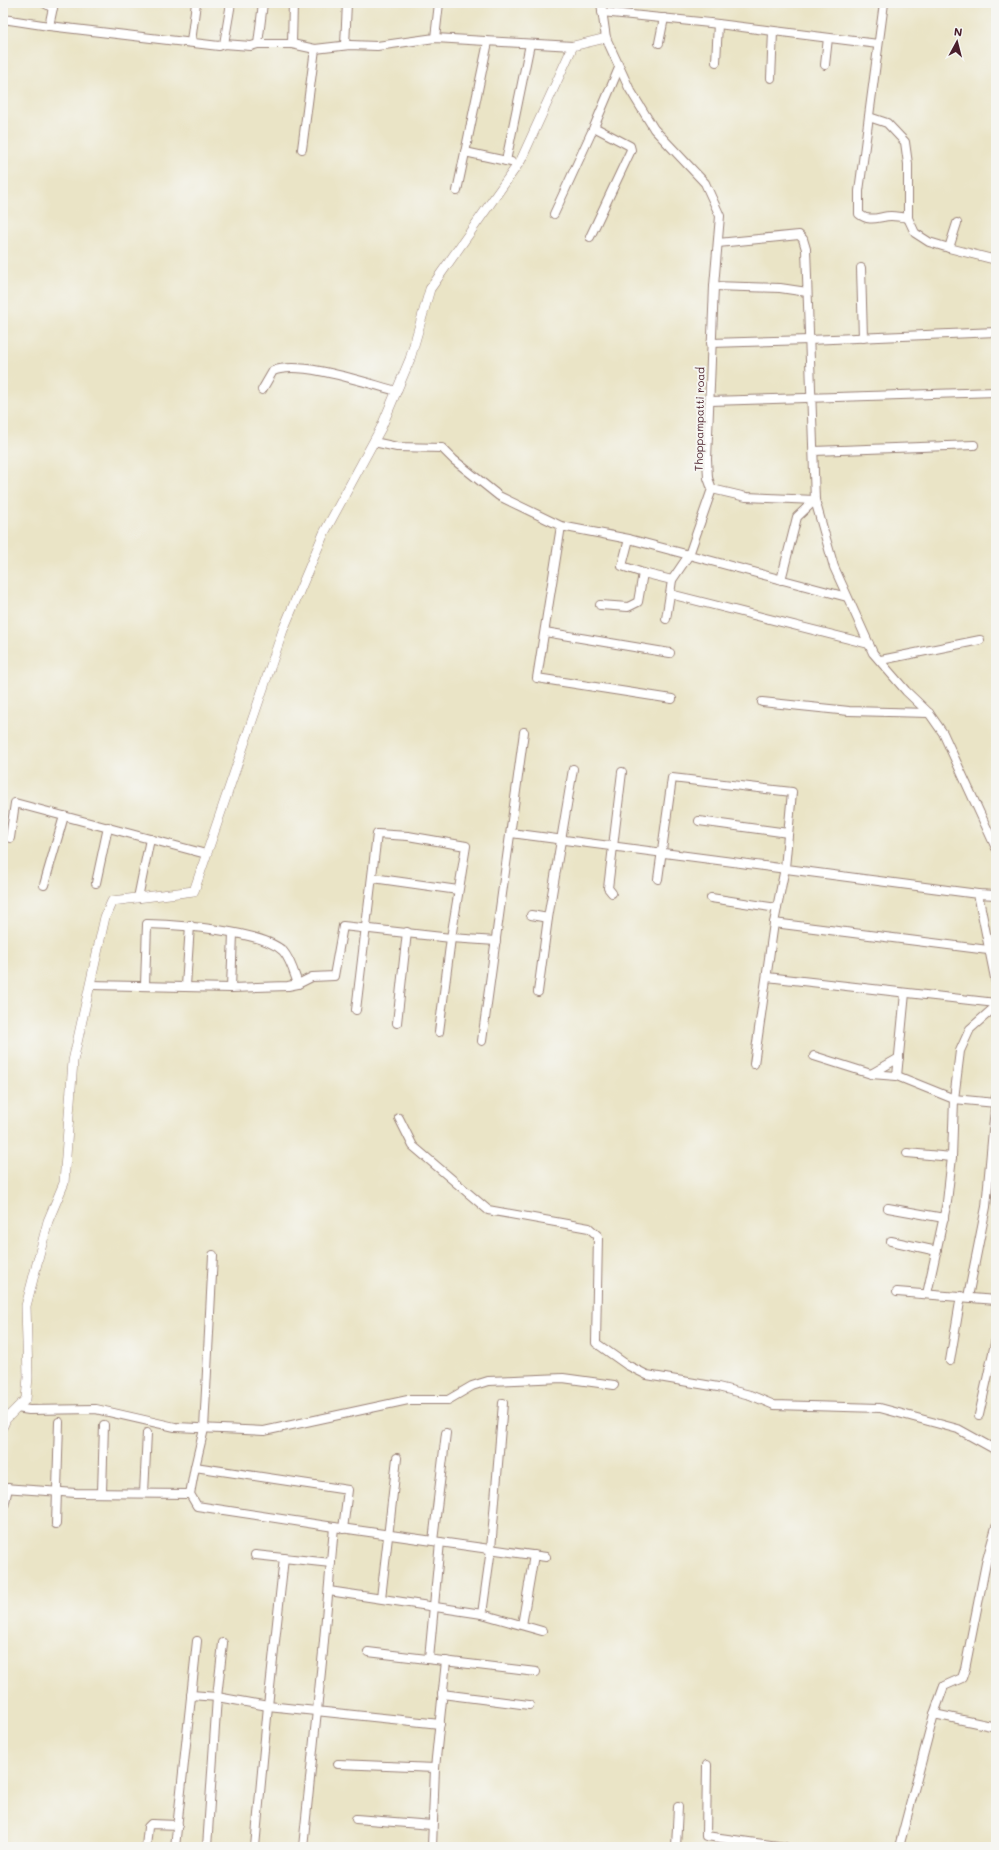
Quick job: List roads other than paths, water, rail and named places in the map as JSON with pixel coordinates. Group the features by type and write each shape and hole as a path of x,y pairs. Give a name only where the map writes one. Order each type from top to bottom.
{"street":[{"path":"44,3 53,5 49,26"},
{"path":"191,42 196,3"},
{"path":"224,44 231,3"},
{"path":"258,44 263,3"},
{"path":"292,44 293,3"},
{"path":"344,46 347,3"},
{"path":"435,38 439,3"},
{"name":"Thoppampatti road","path":"601,3 606,38 628,88 654,129 705,183 720,216 714,286 707,459 708,478 712,489"},
{"path":"884,3 859,191 859,214 862,217 877,219 890,216 908,218"},
{"path":"602,12 718,24 878,44"},
{"path":"659,44 664,18"},
{"path":"3,19 49,26 219,46 224,44 251,46 258,44 292,44 315,49 344,46 377,46 435,38 574,46 606,38"},
{"path":"716,62 718,24"},
{"path":"771,78 773,32"},
{"path":"825,65 828,38"},
{"path":"457,191 488,42"},
{"path":"506,161 530,44"},
{"path":"3,1426 6,1419 26,1399 28,1377 26,1306 48,1222 64,1183 73,1061 105,917 112,901 194,890 283,630 324,534 374,442 397,391 410,359 430,289 518,164 574,46"},
{"path":"302,149 315,49"},
{"path":"554,214 619,68"},
{"path":"869,117 887,123 905,142 908,164 908,218 915,233 930,242 996,260"},
{"path":"590,236 631,150 630,146 594,127"},
{"path":"465,152 518,164"},
{"path":"949,248 957,223"},
{"path":"718,243 799,235 803,239 806,249 815,500 834,567 873,653 881,660 906,691 929,713 943,733 996,848"},
{"path":"861,268 863,338"},
{"path":"714,286 780,288 807,292"},
{"path":"711,343 996,332"},
{"path":"262,390 273,371 283,367 311,368 397,391"},
{"path":"710,401 996,392"},
{"path":"374,442 397,447 442,448 454,460 499,496 561,526 629,539 847,597"},
{"path":"814,451 974,445"},
{"path":"666,619 672,580 689,555 712,489 746,497 815,500"},
{"path":"781,580 797,517 815,500"},
{"path":"561,526 537,678 672,699"},
{"path":"629,539 622,566 672,580"},
{"path":"600,605 628,607 638,602 643,573"},
{"path":"670,594 869,644"},
{"path":"545,632 670,653"},
{"path":"881,660 980,640"},
{"path":"762,702 849,711 929,713"},
{"path":"482,1041 512,833 524,732"},
{"path":"538,992 548,918 573,769"},
{"path":"612,893 608,888 622,772"},
{"path":"658,879 672,778 792,792 785,868 774,923 754,1064"},
{"path":"10,838 15,803 206,854"},
{"path":"44,885 64,816"},
{"path":"699,822 788,833"},
{"path":"96,883 108,827"},
{"path":"512,833 978,894 996,895"},
{"path":"356,1010 373,878 377,834 408,836 466,846 451,938 439,1032"},
{"path":"138,898 150,839"},
{"path":"373,878 458,890"},
{"path":"978,894 993,951 996,983"},
{"path":"711,898 777,908"},
{"path":"530,916 548,918"},
{"path":"774,923 993,951"},
{"path":"145,985 147,924 190,925 233,933 269,942 283,952 292,966 298,984"},
{"path":"186,986 190,925"},
{"path":"91,985 231,988 288,986 298,984 312,977 334,976 343,926 451,938 496,941"},
{"path":"397,1023 407,932"},
{"path":"231,988 233,933"},
{"path":"767,977 996,1005"},
{"path":"897,1076 905,993"},
{"path":"927,1294 944,1218 952,1157 954,1099 960,1051 970,1029 996,1005"},
{"path":"814,1056 871,1074 897,1076 954,1099 996,1101 986,1207 950,1361"},
{"path":"871,1074 899,1058"},
{"path":"399,1118 413,1146 488,1210 589,1228 598,1236 596,1343 627,1366 647,1375 718,1387 750,1395 774,1405 880,1408 958,1429 996,1450"},
{"path":"907,1152 952,1157"},
{"path":"888,1208 944,1218"},
{"path":"891,1241 937,1251"},
{"path":"213,1255 204,1429 190,1494 197,1506 343,1529 546,1557"},
{"path":"897,1292 964,1296 996,1300"},
{"path":"979,1415 996,1339"},
{"path":"17,1408 37,1410 96,1409 175,1427 264,1431 408,1400 448,1400 472,1386 488,1381 563,1378 614,1385"},
{"path":"482,1614 491,1549 503,1403"},
{"path":"56,1524 59,1422"},
{"path":"102,1492 104,1425"},
{"path":"429,1659 434,1606 436,1542 446,1432"},
{"path":"144,1493 147,1433"},
{"path":"381,1598 397,1458"},
{"path":"195,1467 348,1490 343,1529"},
{"path":"3,1511 6,1488 57,1491 190,1494"},
{"path":"303,1847 334,1527"},
{"path":"899,1847 934,1714 944,1686 962,1678 965,1669 986,1563 996,1527"},
{"path":"255,1555 331,1563"},
{"path":"522,1625 534,1555"},
{"path":"255,1847 284,1558"},
{"path":"328,1591 482,1614 542,1631"},
{"path":"175,1847 197,1641"},
{"path":"207,1847 217,1697 223,1643"},
{"path":"368,1652 536,1672"},
{"path":"432,1847 434,1768 446,1661"},
{"path":"442,1694 530,1705"},
{"path":"191,1695 217,1697 268,1706 317,1712 440,1724"},
{"path":"934,1714 996,1727"},
{"path":"338,1764 434,1768"},
{"path":"707,1765 706,1836 785,1847"},
{"path":"676,1847 678,1807"},
{"path":"356,1819 432,1825"},
{"path":"146,1847 148,1827 151,1824 178,1825"}]}
